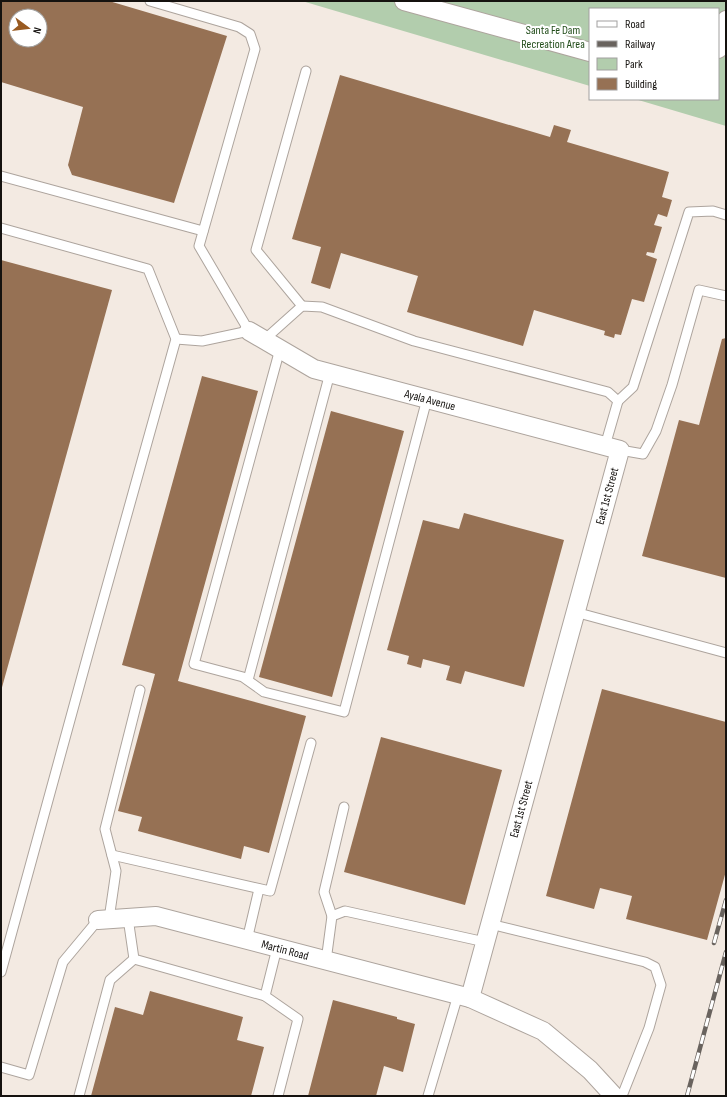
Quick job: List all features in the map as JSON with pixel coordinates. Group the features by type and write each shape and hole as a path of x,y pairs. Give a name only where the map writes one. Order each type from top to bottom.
{"street":[{"path":"404,1 589,52"},
{"path":"719,45 726,20"},
{"name":"Ayala Avenue","path":"256,336 314,369 612,448"},
{"name":"East 1st Street","path":"464,996 485,942 575,612 612,448"},
{"name":"Martin Road","path":"103,920 156,916 464,996"},
{"path":"464,996 543,1031 590,1070 614,1096"}],"lane":[{"path":"150,1 239,27 250,34 255,49 199,246 256,336"},
{"path":"302,306 256,250 306,71"},
{"path":"1,176 204,231"},
{"path":"726,215 713,211 689,212 633,387 618,401 612,448 643,454 656,431 672,385 699,290 726,296"},
{"path":"1,228 148,269 176,339 1,972"},
{"path":"176,339 202,340 256,336 302,306 322,307 414,341 608,392 618,401"},
{"path":"280,349 194,664 243,677 264,692 344,712 426,398"},
{"path":"248,680 330,373"},
{"path":"575,612 726,653"},
{"path":"1,1067 29,1076 63,962 103,920 116,871 104,829 140,690"},
{"path":"112,856 270,891 311,743"},
{"path":"326,961 332,916 324,892 344,806"},
{"path":"247,940 259,889"},
{"path":"332,916 345,911 485,942"},
{"path":"128,918 134,959"},
{"path":"490,924 645,962 655,966 662,985 649,1028 622,1096"},
{"path":"265,996 277,948"},
{"path":"134,959 265,996 298,1019 278,1096"},
{"path":"79,1096 110,980 134,959"},
{"path":"428,1096 464,996"}],"green space":[{"name":"Santa Fe Dam Recreation Area","path":"302,1 726,1 726,126 638,100 719,100 719,8 589,8 589,86"}],"building":[{"path":"1,1 109,1 227,36 174,203 72,175 68,165 83,107 1,82"},
{"path":"340,75 550,137 554,125 571,130 567,142 669,172 662,197 672,200 667,217 658,214 654,225 662,227 654,253 647,252 646,255 657,259 644,302 632,299 621,335 615,334 614,338 604,335 605,331 534,310 523,346 407,312 418,276 341,253 330,289 311,283 321,247 292,239"},
{"path":"1,260 112,290 1,691"},
{"path":"726,338 726,578 642,556 679,420 699,425 722,339"},
{"path":"202,376 258,391 178,681 306,716 269,853 244,846 241,859 138,831 142,817 118,811 155,674 122,665"},
{"path":"331,411 404,431 332,697 259,677"},
{"path":"464,513 564,540 524,687 465,671 461,684 446,680 450,666 423,659 421,668 407,664 409,656 387,650 423,520 459,529"},
{"path":"602,689 726,722 726,871 707,940 626,919 632,896 600,888 594,909 546,896"},
{"path":"381,737 502,770 465,905 344,872"},
{"path":"150,991 243,1017 237,1040 264,1047 251,1096 91,1096 115,1007 143,1015"},
{"path":"333,1000 397,1017 397,1019 415,1024 403,1072 384,1066 376,1096 308,1096"}],"railway":[{"path":"714,943 726,900"},
{"path":"687,1096 726,952"}]}
